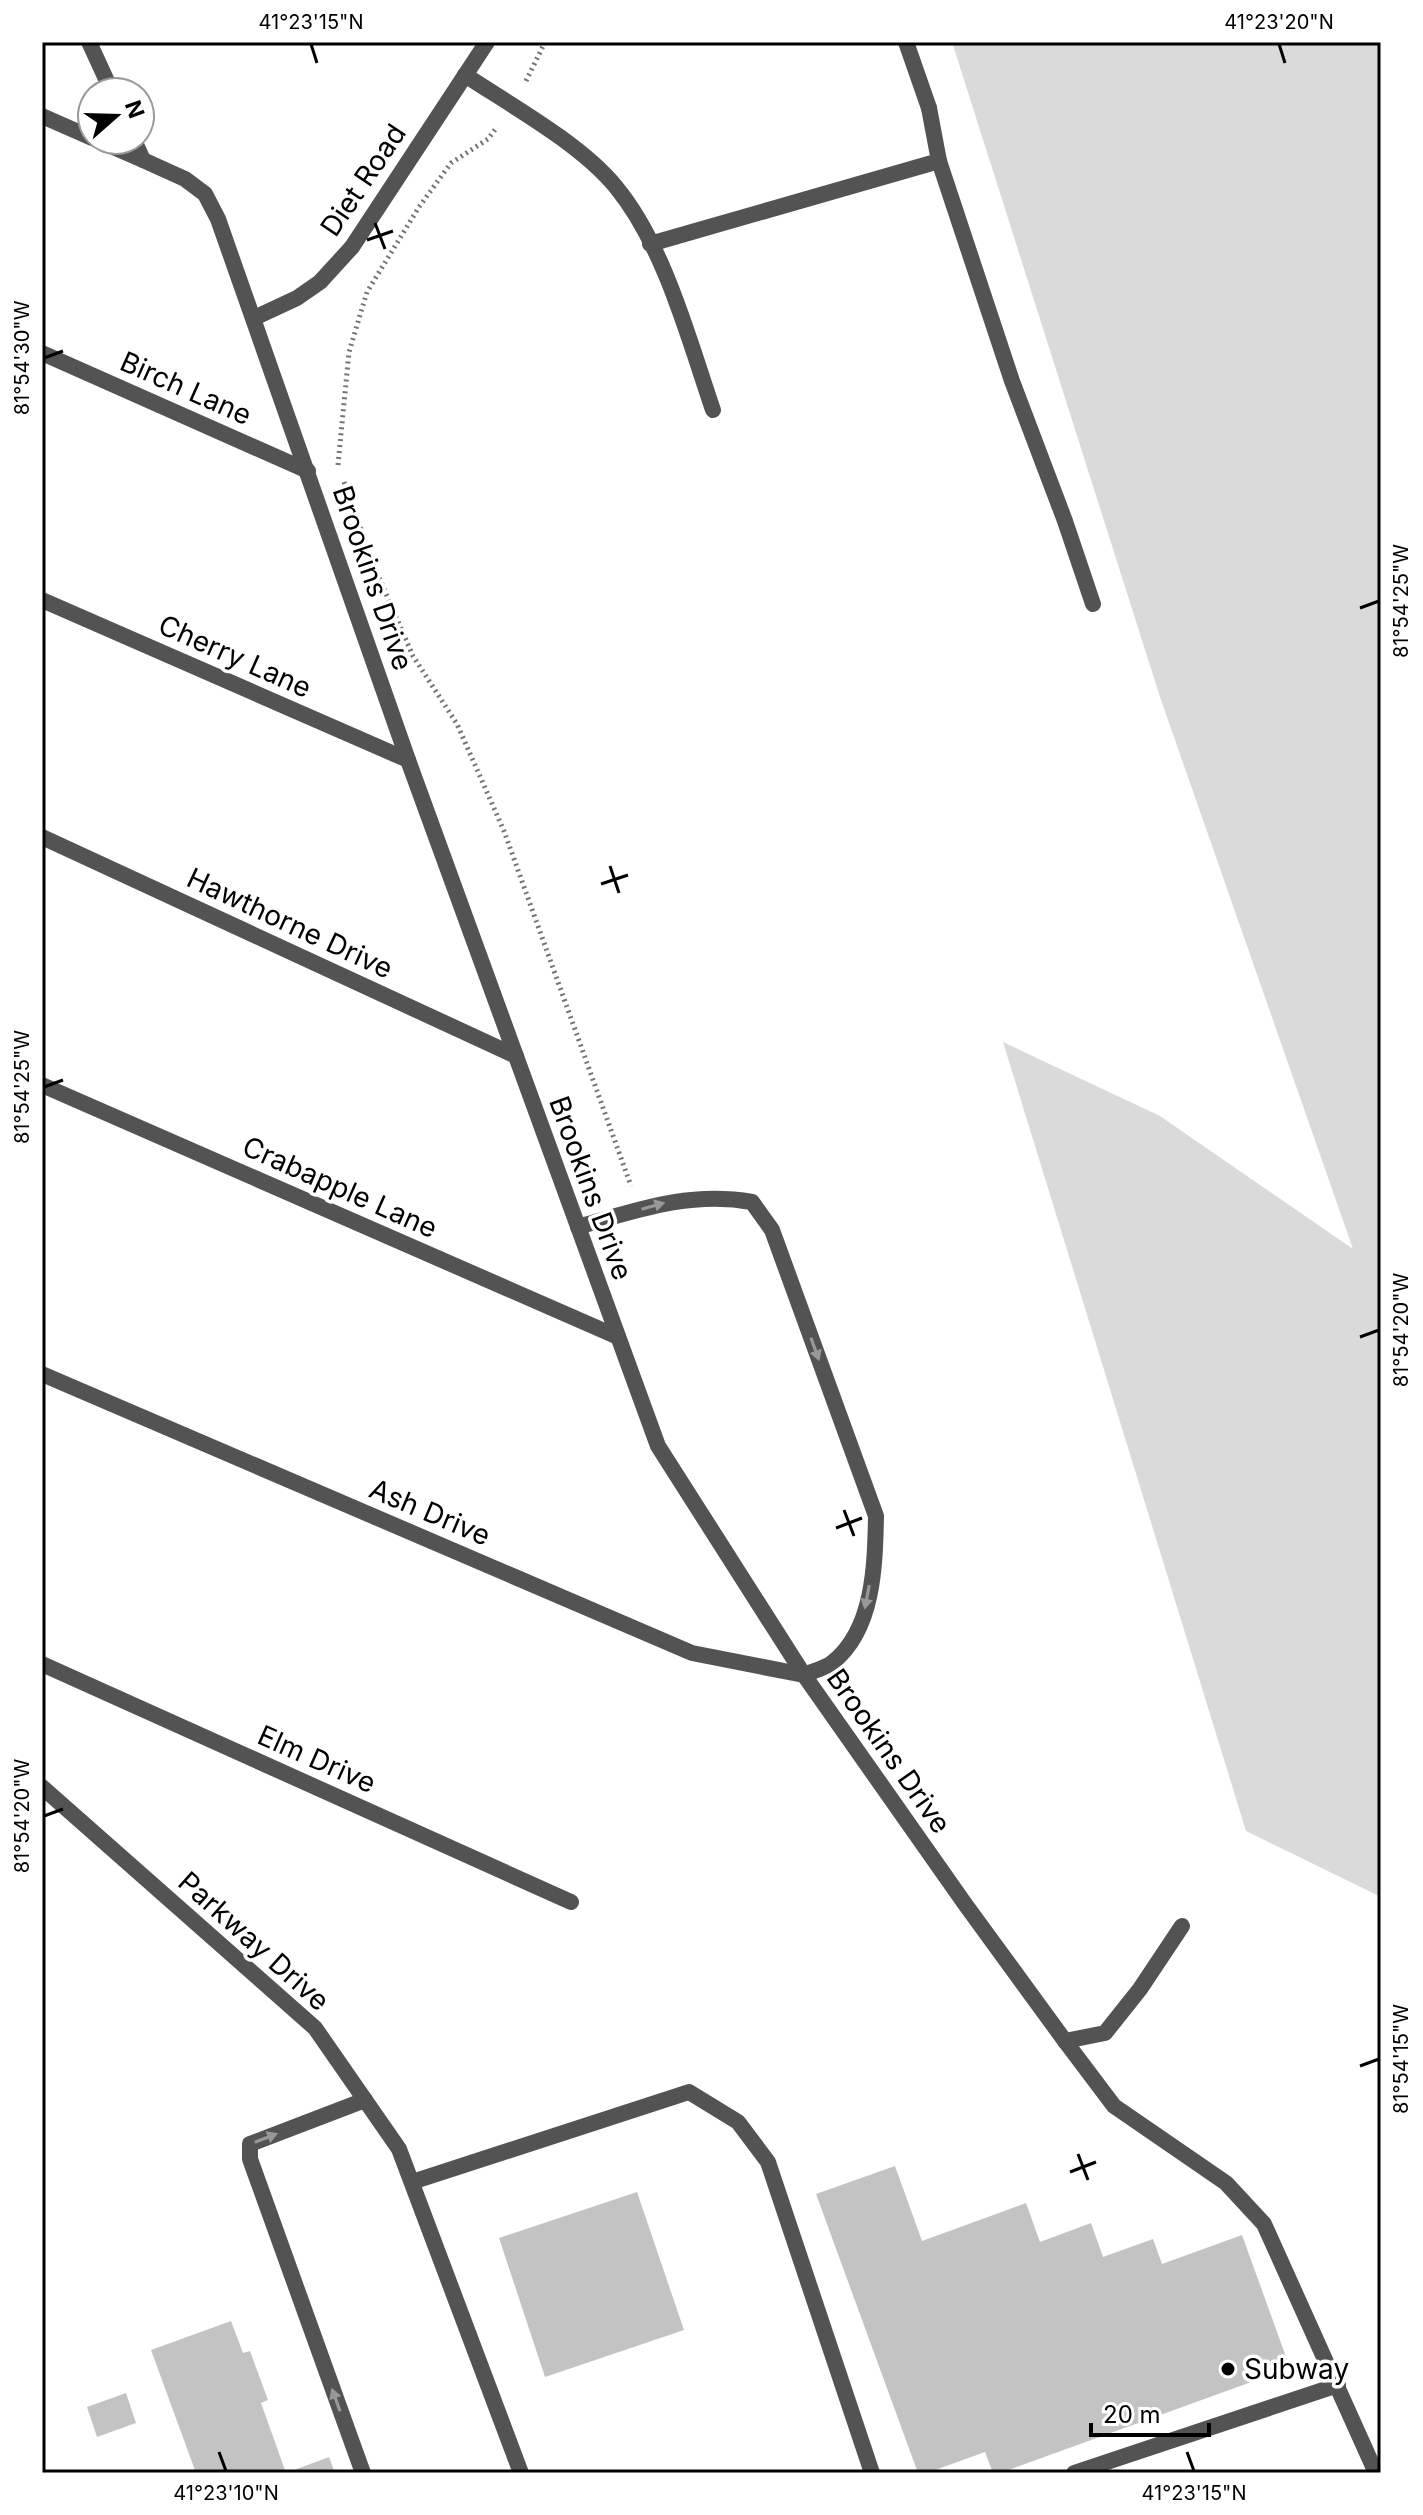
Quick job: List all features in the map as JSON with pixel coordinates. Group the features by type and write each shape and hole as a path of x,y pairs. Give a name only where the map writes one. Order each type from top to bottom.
{"street":[{"path":"89,42 105,76"},
{"name":"Diet Road","path":"254,318 297,298 320,282 352,247 487,42"},
{"path":"906,42 929,108 939,161 1012,381 1093,604"},
{"path":"465,75 585,157 616,187 650,244 667,281 713,410"},
{"name":"Brookins Drive","path":"42,116 76,131"},
{"name":"Brookins Drive","path":"134,156 185,179 205,194 218,219 408,760 658,1446 804,1675 965,1904 1114,2106 1226,2183 1264,2224 1376,2473"},
{"path":"141,156 143,160"},
{"path":"650,244 939,161"},
{"name":"Birch Lane","path":"42,353 308,471"},
{"name":"Cherry Lane","path":"42,600 408,760"},
{"name":"Hawthorne Drive","path":"42,837 516,1056"},
{"name":"Crabapple Lane","path":"42,1085 618,1337"},
{"path":"578,1227 664,1202 722,1197 752,1202 772,1230 876,1516 875,1557 861,1628 832,1663 804,1675"},
{"name":"Ash Drive","path":"42,1374 692,1653 804,1675"},
{"name":"Elm Drive","path":"42,1664 571,1902"},
{"name":"Parkway Drive","path":"42,1787 315,2028 399,2149 521,2473"},
{"path":"1065,2041 1105,2033 1140,1989 1182,1926"},
{"path":"412,2182 689,2092 738,2122 768,2162 872,2473"},
{"path":"363,2473 250,2159 250,2144 365,2100"},
{"path":"1074,2473 1338,2385"}],"path":[{"path":"524,85 545,42"},
{"path":"497,127 488,139 451,163 419,207 367,292 349,352 337,464 374,566 413,656 457,724 504,831 639,1210"}],"shaded area":[{"path":"952,42 1381,42 1381,1897 1246,1831 1003,1042 1160,1116 1353,1249 1160,697"}],"building":[{"path":"895,2166 922,2241 1026,2203 1040,2242 1091,2223 1103,2257 1153,2239 1162,2264 1242,2235 1290,2368 1000,2473 993,2473 985,2452 927,2473 918,2473 816,2194"},
{"path":"637,2192 684,2330 545,2377 499,2238"},
{"path":"231,2321 243,2353 250,2351 268,2400 261,2403 286,2473 196,2473 151,2350"},
{"path":"126,2393 136,2423 97,2437 87,2407"},
{"path":"329,2457 335,2473 286,2473"}],"place":[{"name":"Subway","path":"1228,2369"}]}
